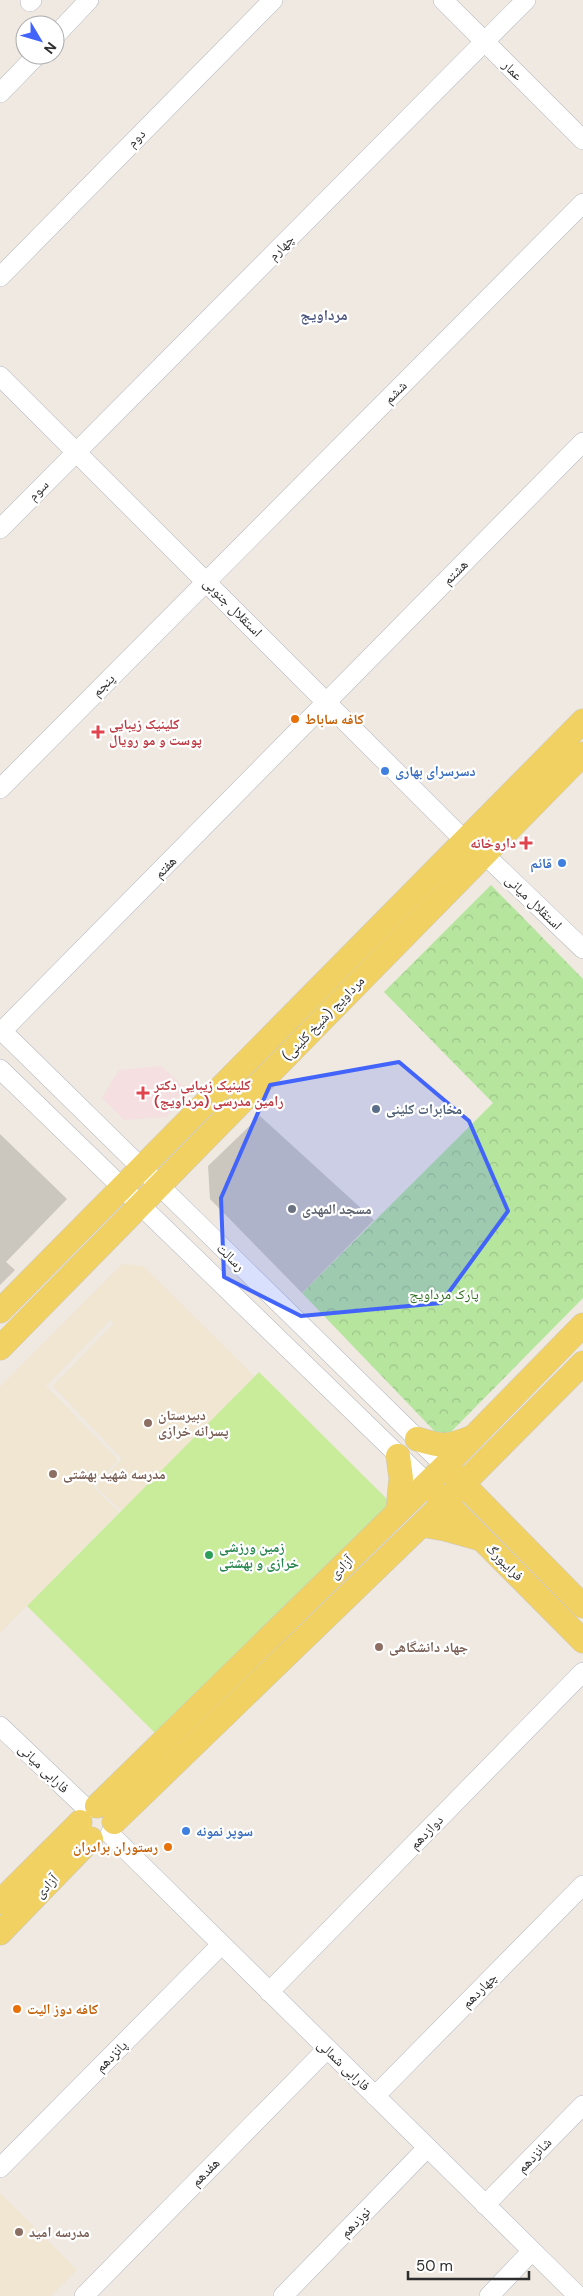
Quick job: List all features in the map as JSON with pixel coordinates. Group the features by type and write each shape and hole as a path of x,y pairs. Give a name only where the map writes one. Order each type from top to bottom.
{"main road":[{"name":"مرداویج (شیخ کلینی)","path":"0,1311 120,1187 583,721"},
{"name":"مرداویج (شیخ کلینی)","path":"0,1348 583,754"},
{"name":"آزادی","path":"0,1933 97,1822 398,1511 445,1466 583,1325"},
{"name":"آزادی","path":"0,1902 97,1822 422,1525 583,1363"},
{"path":"417,1439 436,1445 450,1446 474,1436"},
{"path":"487,1509 484,1495 486,1476 497,1451"},
{"path":"398,1456 401,1478 398,1511"},
{"name":"رسالت","path":"445,1466 463,1485"},
{"name":"فرایبورگ","path":"427,1484 583,1641"},
{"name":"فرایبورگ","path":"463,1485 583,1606"},
{"path":"422,1525 445,1529 483,1540"}],"street":[{"path":"65,25 89,0"},
{"name":"دوم","path":"0,277 272,0"},
{"name":"عمار","path":"443,0 583,140"},
{"path":"485,42 526,0"},
{"name":"چهارم","path":"76,452 485,42"},
{"path":"0,93 27,65"},
{"name":"ششم","path":"207,580 583,203"},
{"name":"استقلال جنوبی","path":"0,376 207,580 464,840"},
{"name":"هشتم","path":"327,702 583,442"},
{"name":"سوم","path":"0,529 76,452"},
{"name":"پنجم","path":"0,789 207,580"},
{"name":"هفتم","path":"1,1030 327,702"},
{"name":"استقلال میانی","path":"484,854 583,949"},
{"name":"رسالت","path":"1,1030 139,1168 445,1466"},
{"path":"0,1068 140,1205"},
{"name":"رسالت","path":"140,1205 427,1484"},
{"name":"دوازدهم","path":"269,1992 583,1672"},
{"name":"فارابی میانی","path":"0,1726 97,1822"},
{"name":"فارابی شمالی","path":"97,1822 578,2296"},
{"name":"چهاردهم","path":"375,2096 583,1885"},
{"name":"پانزدهم","path":"0,2168 221,1945"},
{"name":"هفدهم","path":"84,2296 327,2049"},
{"name":"شانزدهم","path":"485,2205 583,2105"},
{"name":"نوزدهم","path":"283,2296 427,2148"},
{"path":"489,2296 532,2251"}],"highlighted area":[{"path":"399,1062 469,1121 508,1211 441,1303 301,1316 224,1277 221,1198 270,1085"}],"shaded area":[{"name":"کلینیک زیبایی دکتر رامین مدرسی (مرداویج)","path":"161,1066 184,1087 167,1117 124,1120 102,1098 119,1070"},
{"path":"122,1264 143,1266 254,1376 122,1511 96,1487 122,1459 53,1386 114,1323 110,1320 46,1386 118,1460 93,1487 119,1512 0,1633 0,1387"},
{"name":"مدرسه امید","path":"0,2193 77,2270 51,2296 0,2296"}],"green space":[{"name":"پارک مرداویج","path":"491,885 583,979 583,1298 443,1440 302,1293 493,1103 384,992"},
{"name":"زمین ورزشی خرازی و بهشتی","path":"259,1372 392,1504 159,1737 27,1606"}],"building":[{"name":"مسجد المهدی","path":"260,1116 374,1220 302,1293 210,1199 208,1166"},
{"path":"0,1134 67,1199 6,1262 15,1270 0,1285"}],"place":[{"name":"کافه ساباط","path":"295,719"},
{"name":"کلینیک زیبایی پوست و مو رویال","path":"98,732"},
{"name":"دسرسرای بهاری","path":"385,771"},
{"name":"داروخانه","path":"526,843"},
{"name":"قائم","path":"562,863"},
{"name":"کلینیک زیبایی دکتر رامین مدرسی (مرداویج)","path":"143,1093"},
{"name":"مخابرات کلینی","path":"376,1109"},
{"name":"مسجد المهدی","path":"292,1209"},
{"name":"دبیرستان پسرانه خرازی","path":"148,1423"},
{"name":"مدرسه شهید بهشتی","path":"53,1474"},
{"name":"زمین ورزشی خرازی و بهشتی","path":"209,1555"},
{"name":"جهاد دانشگاهی","path":"379,1647"},
{"name":"سوپر نمونه","path":"186,1831"},
{"name":"رستوران برادران","path":"168,1847"},
{"name":"کافه دوز الیت","path":"17,2009"},
{"name":"مدرسه امید","path":"19,2232"}],"district":[{"name":"مرداویج","path":"324,315"}]}
